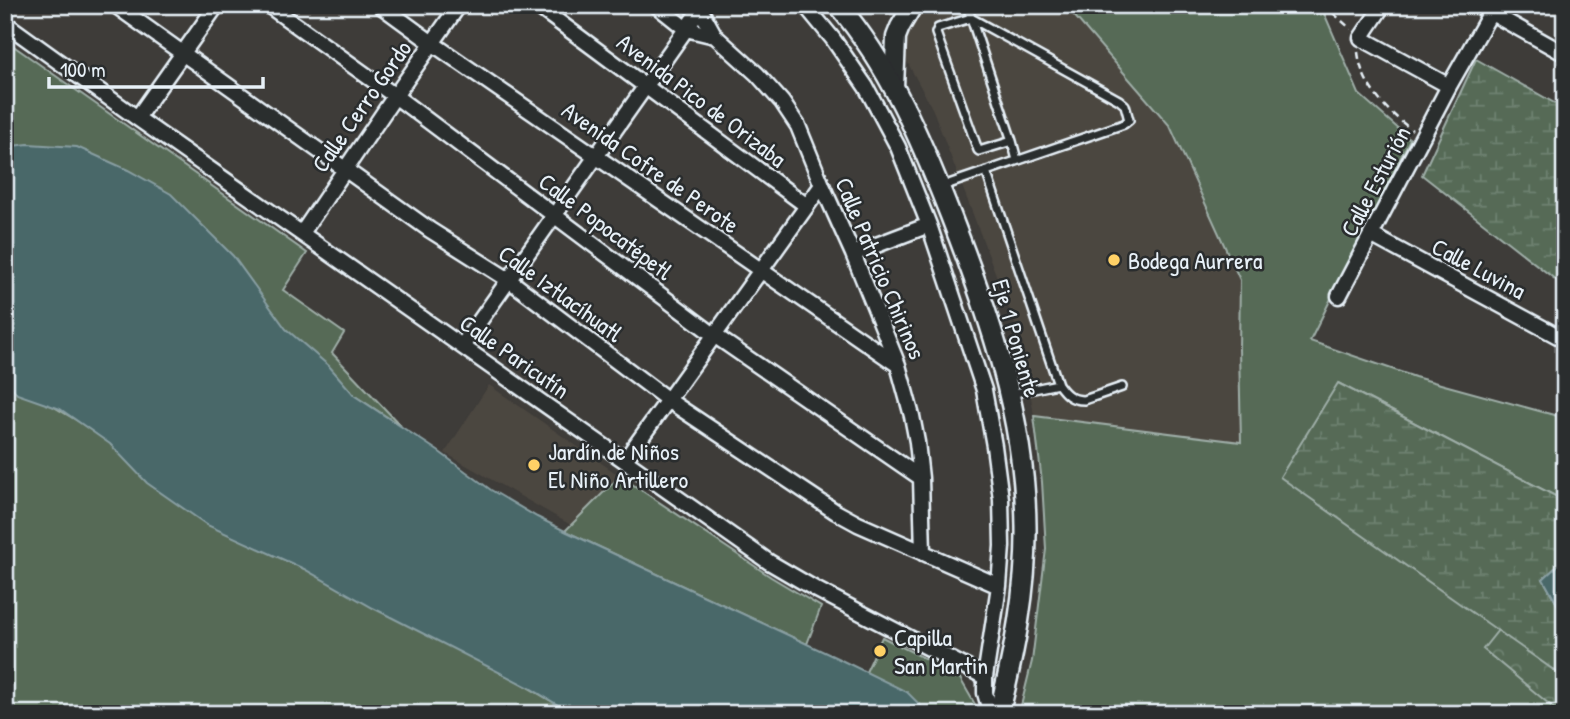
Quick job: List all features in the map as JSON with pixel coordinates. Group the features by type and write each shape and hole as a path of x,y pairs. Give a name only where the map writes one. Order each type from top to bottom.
{"main road":[{"name":"Eje 1 Poniente","path":"838,5 862,36 911,121 968,260 1010,394 1019,442 1026,526 1022,602 999,714"}],"street":[{"name":"Calle Iztlacíhuatl","path":"115,5 430,230 509,280 668,400 836,512 999,586"},
{"path":"137,118 217,5"},
{"name":"Calle Popocatépetl","path":"268,5 395,96 715,335 921,478"},
{"name":"Avenida Cofre de Perote","path":"380,5 898,365"},
{"name":"Calle Cerro Gordo","path":"302,233 459,5"},
{"name":"Avenida Pico de Orizaba","path":"536,5 807,206"},
{"name":"Calle Patricio Chirinos","path":"656,5 686,29 715,36"},
{"path":"805,5 866,87 898,147 929,225 984,390 994,446 1002,546 999,586 985,677 985,693 991,714"},
{"path":"894,89 895,37 913,5"},
{"path":"1383,5 1361,38 1449,86"},
{"path":"1477,5 1493,9 1565,54"},
{"path":"462,346 646,87 699,7"},
{"name":"Calle Patricio Chirinos","path":"699,7 715,36 757,74 782,102 798,126 853,254 898,365 912,416 921,478 923,553"},
{"name":"Calle Esturión","path":"1339,296 1449,86 1493,9"},
{"name":"Calle Paricutín","path":"5,23 758,555 794,578 985,677"},
{"path":"625,460 822,185"},
{"path":"853,254 929,225"},
{"name":"Calle Luvina","path":"1371,235 1565,340"}],"lane":[{"path":"967,5 1017,160"},
{"path":"939,188 1129,120 1125,105 1119,100 971,18 941,27 936,33 978,150 1012,141"},
{"path":"986,170 1058,384 1064,392 1077,400 1122,387"},
{"path":"1010,394 1058,384"}],"path":[{"path":"1324,5 1361,38 1359,62 1376,98 1423,139"}],"shaded area":[{"path":"950,5 1065,5 1170,126 1240,280 1241,442 1034,416 1023,345 933,110 903,54 906,25 918,13"},
{"name":"Jardín de Niños El Niño Artillero","path":"489,385 620,476 571,525 445,453"}],"green space":[{"path":"1065,5 1326,5 1324,13 1359,94 1410,139 1310,341 1415,377 1565,418 1565,501 1338,383 1565,678 1565,714 1019,714 1032,661 1046,549 1034,416 1241,442 1240,280 1170,126"},
{"path":"5,40 307,253 283,290 344,333 332,353 401,426 5,147"},
{"path":"1476,59 1565,109 1565,287 1422,175"},
{"path":"5,378 573,714 5,714"},
{"path":"1338,383 1565,501 1565,559 1543,579 1565,618 1565,678 1280,477"},
{"path":"620,476 771,577 821,607 807,644 565,531"},
{"path":"1565,546 1565,714 1561,714 1483,649"},
{"path":"882,637 958,675 976,706 977,714 929,714 866,672"}],"water":[{"path":"28,144 77,147 128,170 171,194 233,256 286,329 329,366 355,396 491,490 565,531 907,692 929,714 573,714 530,688 373,608 304,569 207,525 147,483 110,444 60,409 17,394 5,378 5,147"},
{"path":"1565,559 1565,618 1543,579"}],"place":[{"name":"Bodega Aurrera","path":"1114,260"},
{"name":"Jardín de Niños El Niño Artillero","path":"534,465"},
{"name":"Capilla San Martin","path":"880,651"}]}
